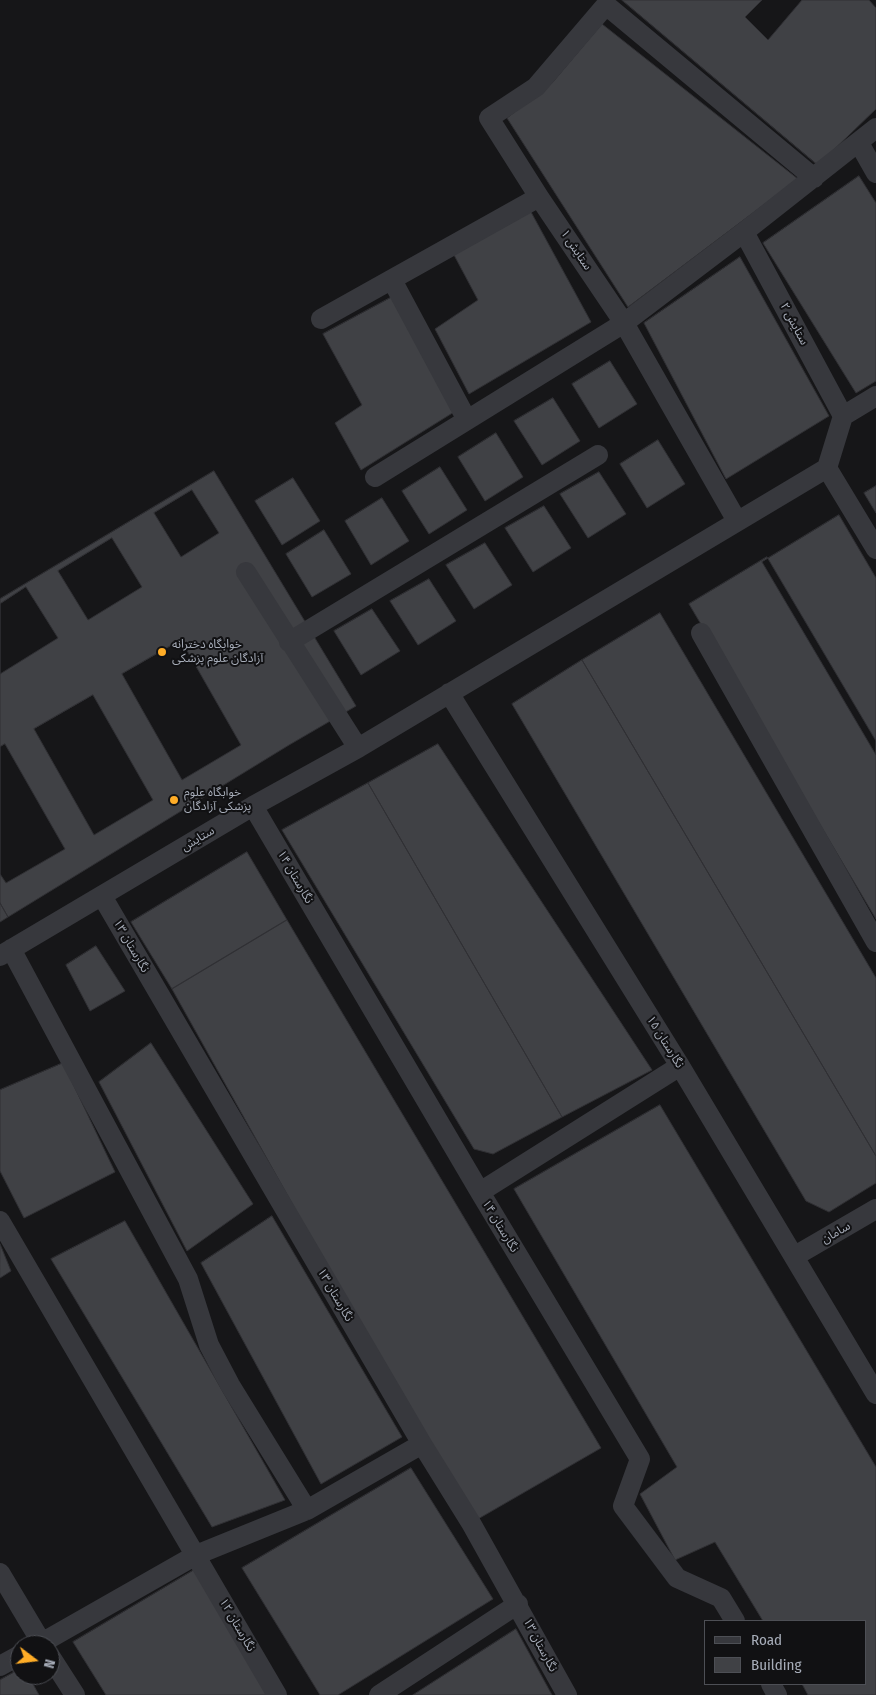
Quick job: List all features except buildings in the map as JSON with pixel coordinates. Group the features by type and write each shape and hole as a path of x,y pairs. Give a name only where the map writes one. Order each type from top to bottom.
{"street":[{"name":"ستایش ۱","path":"737,522 624,323 489,118 536,87 606,5 814,178"},
{"path":"375,477 624,323 814,178 876,128"},
{"path":"859,143 876,173"},
{"path":"321,319 540,197"},
{"name":"ستایش ۲","path":"744,232 843,416"},
{"path":"392,280 467,420"},
{"path":"876,396 843,416 827,468 876,550"},
{"path":"289,642 598,455"},
{"name":"ستایش","path":"6,952 253,806 358,748 827,468"},
{"path":"246,572 358,748"},
{"path":"701,633 876,942"},
{"name":"نگارستان ۱۵","path":"449,693 680,1066 876,1394"},
{"name":"نگارستان ۱۴","path":"253,806 480,1192 640,1459 622,1506 677,1578 721,1598 734,1620"},
{"name":"نگارستان ۱۳","path":"102,896 422,1444 472,1523 567,1695"},
{"path":"6,952 188,1279 209,1345 230,1385 307,1510"},
{"path":"480,1192 680,1066"},
{"name":"سامان","path":"795,1256 876,1209"},
{"name":"نگارستان ۱۲","path":"0,1221 277,1695"},
{"path":"60,1637 196,1555 307,1510 422,1444"},
{"path":"0,1572 36,1635"},
{"path":"379,1695 518,1604"},
{"path":"60,1672 75,1695"}],"place":[{"name":"خوابگاه دخترانه آزادگان علوم پزشکی","path":"162,652"},
{"name":"خوابگاه علوم پزشکی آزادگان","path":"174,800"}]}
